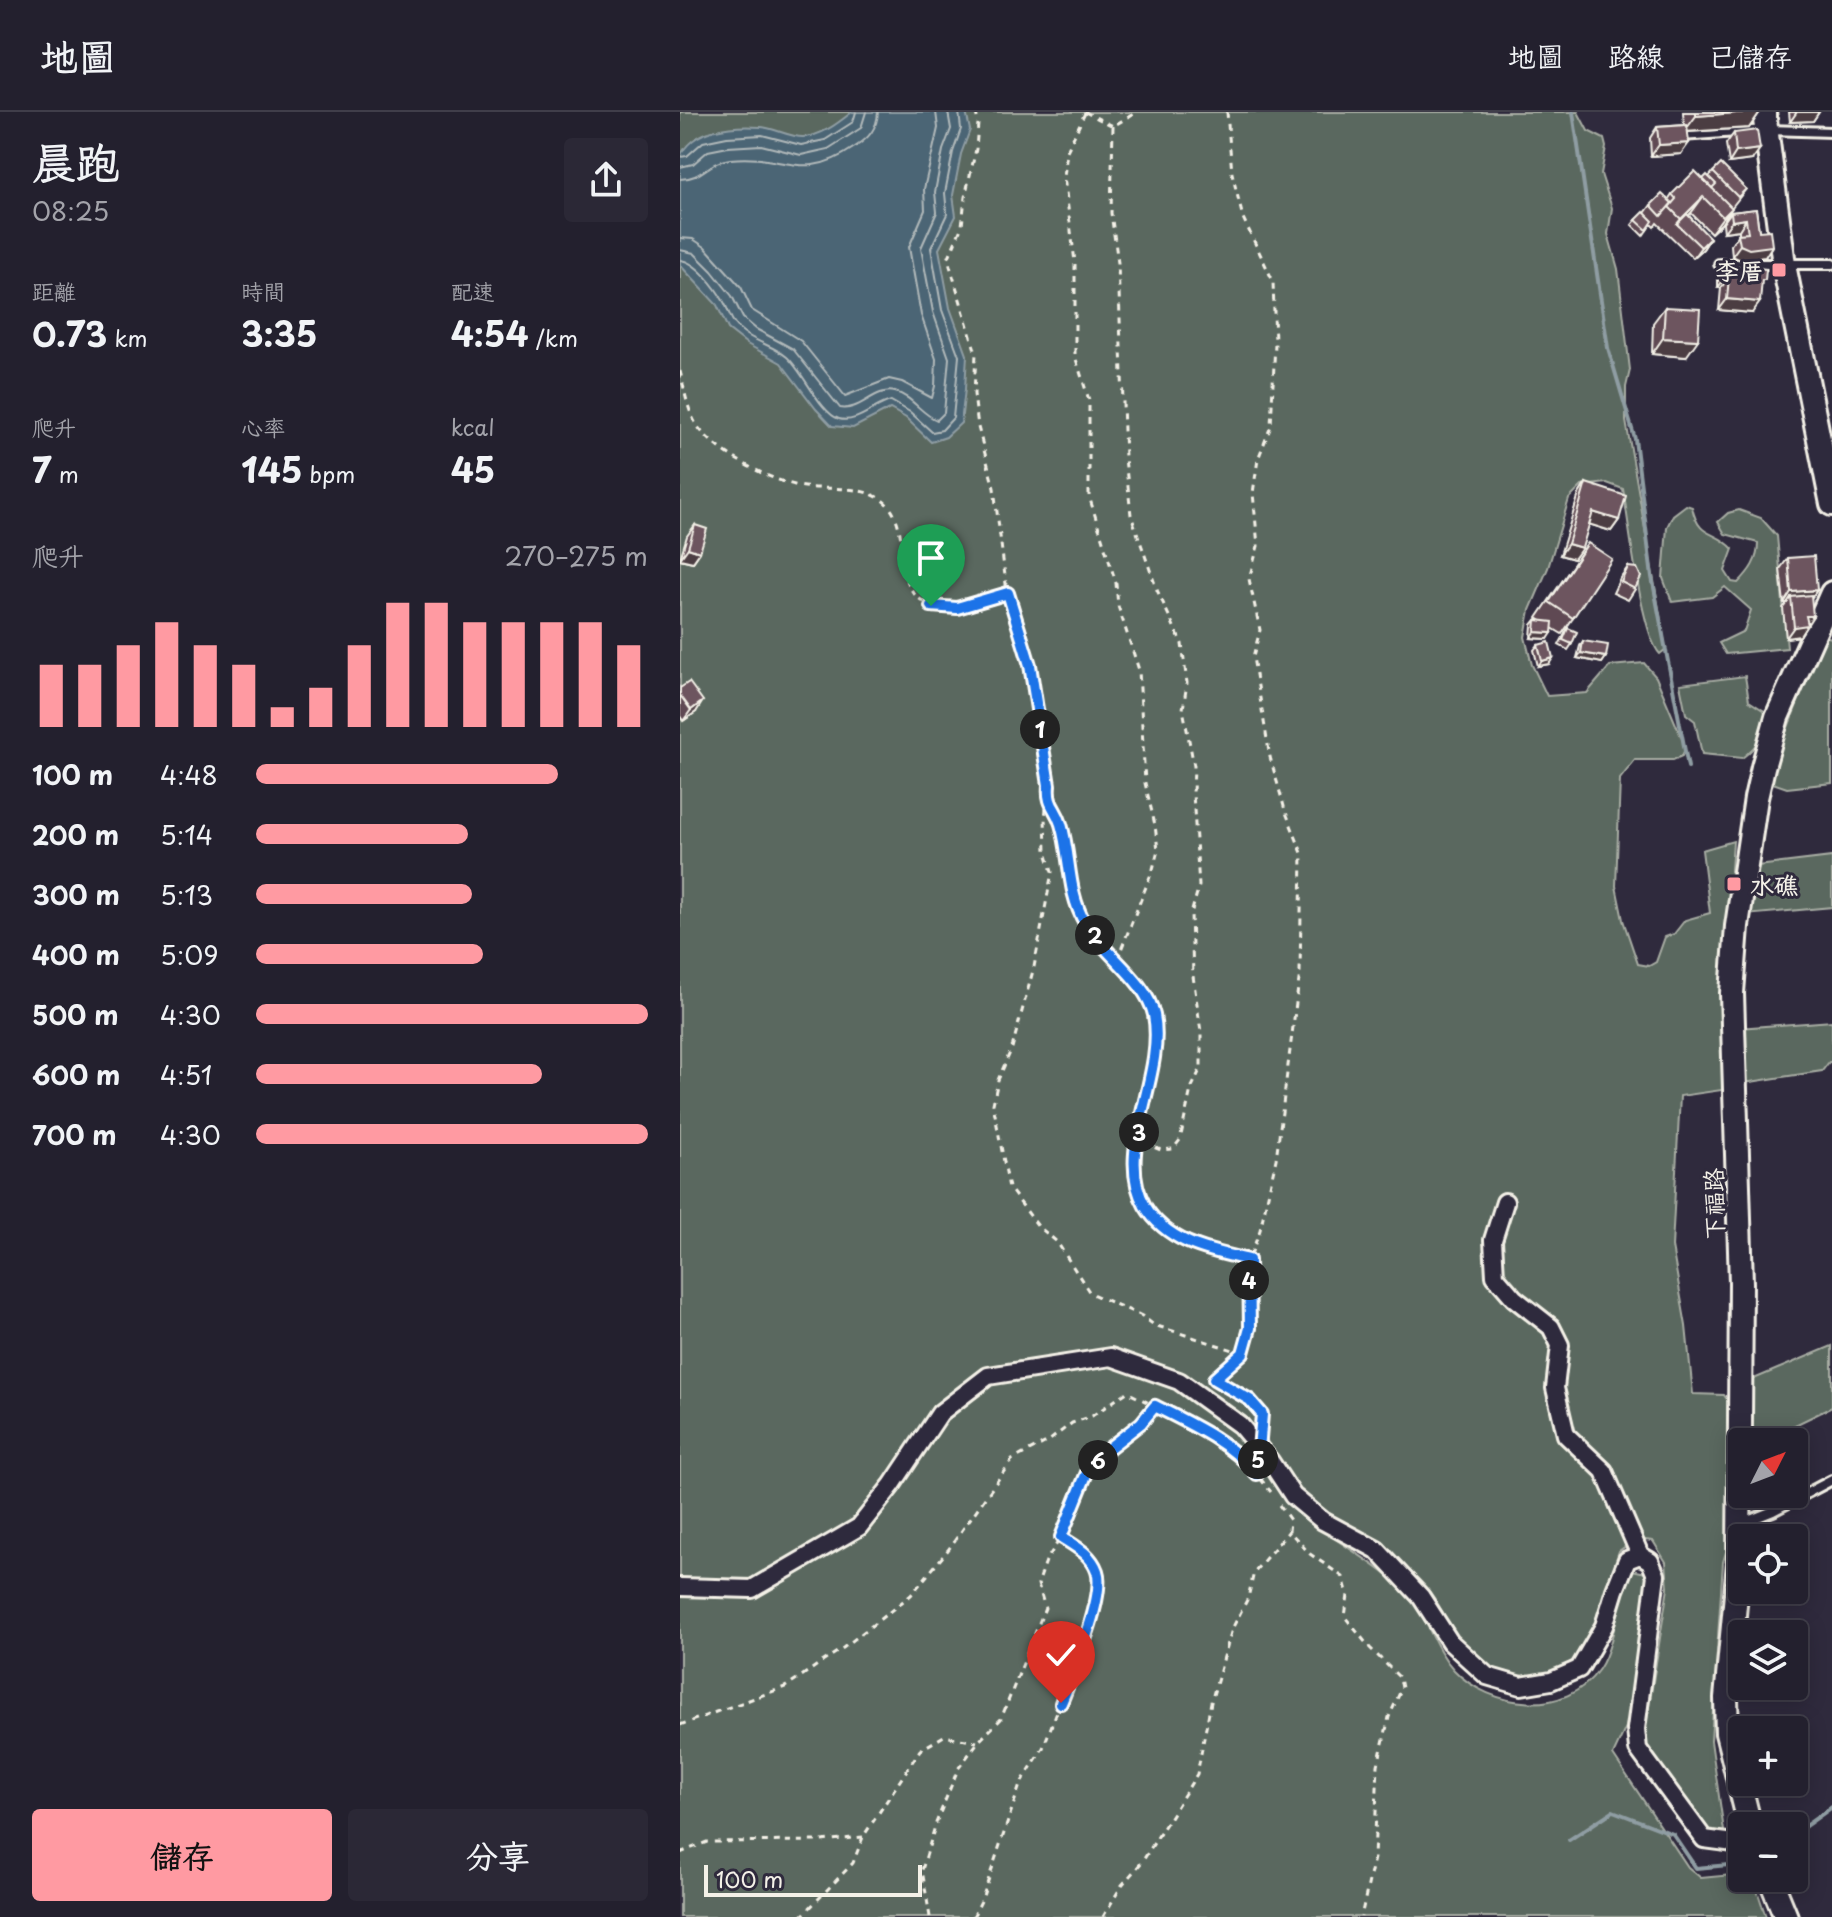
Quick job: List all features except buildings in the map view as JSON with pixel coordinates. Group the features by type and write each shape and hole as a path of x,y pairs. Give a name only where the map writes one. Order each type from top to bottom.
{"main road":[{"path":"1765,121 1784,265 1832,504"},
{"name":"下福路","path":"1740,1524 1741,1283 1732,993 1737,926 1756,798 1777,717 1832,593"},
{"name":"下福路","path":"1735,1604 1726,1698 1727,1733 1747,1812"},
{"path":"1776,1892 1786,1917"}],"street":[{"path":"1505,1202 1493,1240 1495,1276 1514,1298 1551,1327 1560,1345 1555,1388 1566,1435 1604,1471 1640,1555 1650,1561 1656,1575 1636,1729 1638,1749 1704,1839 1728,1842"},
{"path":"680,1587 752,1589 859,1527 892,1485 940,1413 988,1376 1111,1357 1179,1381 1240,1425 1293,1496 1323,1521 1377,1550 1421,1597 1450,1642 1487,1676 1521,1686 1551,1681 1579,1669 1604,1626 1627,1560 1640,1555"}],"lane":[{"path":"1681,136 1765,121 1832,132"},
{"path":"1719,264 1832,264"},
{"path":"1740,1524 1773,1511 1832,1480"}],"path":[{"path":"976,112 976,149 962,226 948,259 976,353 974,394 978,427 994,488 1008,593 1030,665 1049,785 1046,852 1052,872 1034,967 993,1104 1009,1188 1038,1226 1057,1242 1090,1293 1142,1316 1154,1325 1243,1353"},
{"path":"1113,126 1085,112 1067,151 1064,177 1075,262 1075,356 1089,400 1089,496 1116,583 1118,606 1139,670 1145,783 1158,850 1117,960"},
{"path":"1113,126 1137,112"},
{"path":"1227,112 1232,173 1243,218 1273,281 1275,343 1271,426 1258,459 1253,493 1258,546 1249,579 1260,630 1253,657 1270,757 1285,810 1302,853 1300,972 1285,1107 1260,1230 1249,1260 1250,1328 1243,1353 1214,1379 1250,1400 1262,1414 1257,1474"},
{"path":"1113,126 1111,213 1118,263 1125,458 1131,515 1186,660 1187,683 1183,709 1194,766 1199,886 1191,914 1201,1068 1191,1089 1180,1140 1173,1149 1161,1150 1137,1141"},
{"path":"680,371 696,423 720,449 751,468 802,486 868,492 885,502 900,527 903,570 910,589 931,606 957,608 1008,593"},
{"path":"1047,800 1060,820 1068,853 1071,889 1086,924 1144,995 1154,1014 1154,1047 1133,1180 1146,1207 1171,1235 1206,1250 1249,1260"},
{"path":"680,1725 785,1687 843,1648 911,1595 948,1550 1012,1460 1050,1440 1072,1423 1092,1416 1127,1392 1207,1432 1242,1456 1290,1520 1289,1531 1254,1572 1248,1598 1232,1629 1211,1702 1197,1774 1103,1917"},
{"path":"930,1917 922,1870 936,1823 958,1769 978,1742 1001,1719 1045,1608 1038,1584 1046,1561 1061,1537 1088,1470 1109,1448 1141,1423 1155,1406"},
{"path":"1289,1531 1310,1554 1343,1577 1348,1595 1345,1617 1400,1678 1402,1688 1389,1717 1378,1765 1374,1858 1361,1917"},
{"path":"973,1917 982,1899 1020,1785 1043,1748 1093,1617 1098,1573 1087,1553 1061,1537"},
{"path":"801,1917 853,1863 863,1837 920,1750 944,1736 978,1742"},
{"path":"680,1853 707,1842 821,1841 863,1837"}],"green space":[{"path":"680,112 1578,112 1588,131 1604,139 1606,147 1601,174 1612,208 1608,234 1618,269 1630,370 1626,387 1626,421 1666,649 1660,654 1647,625 1623,489 1607,483 1582,486 1569,499 1548,568 1530,610 1525,637 1532,665 1547,696 1587,693 1610,666 1644,663 1656,677 1683,741 1685,749 1682,756 1673,760 1635,760 1620,779 1616,886 1623,920 1638,964 1649,966 1656,962 1665,937 1674,934 1685,920 1710,913 1702,850 1733,841 1723,987 1722,1090 1680,1096 1672,1247 1686,1326 1693,1394 1724,1395 1728,1401 1728,1545 1723,1562 1711,1741 1724,1831 1716,1840 1699,1841 1643,1744 1668,1588 1666,1562 1653,1541 1636,1539 1619,1551 1587,1645 1556,1671 1521,1677 1504,1674 1472,1654 1454,1632 1430,1592 1392,1557 1329,1519 1324,1531 1402,1588 1417,1607 1454,1670 1470,1683 1507,1700 1548,1701 1568,1695 1585,1685 1604,1660 1625,1576 1632,1570 1646,1573 1652,1608 1626,1727 1613,1755 1688,1867 1701,1878 1728,1875 1728,1892 1758,1892 1766,1917 680,1917"},
{"path":"1686,505 1692,507 1703,530 1733,549 1725,571 1732,582 1738,583 1750,570 1757,555 1758,543 1725,534 1718,522 1728,513 1739,510 1761,518 1777,536 1787,648 1726,654 1719,643 1744,631 1751,610 1725,587 1712,597 1672,602 1663,578 1667,527 1673,515"},
{"path":"1824,636 1832,638 1832,783 1787,788 1764,780 1776,758"},
{"path":"1745,676 1749,701 1772,716 1764,734 1742,758 1702,754 1695,721 1686,714 1680,684"},
{"path":"1832,857 1832,907 1746,915 1749,867"},
{"path":"1832,1021 1832,1062 1822,1071 1737,1084 1738,1028"},
{"path":"1832,1346 1832,1407 1789,1428 1743,1428 1742,1384"}],"water":[{"path":"852,112 966,112 970,130 961,154 953,195 956,216 939,249 950,308 967,355 965,389 961,423 946,437 931,442 906,418 890,409 853,428 832,426 781,363 728,329 717,305 680,265 680,157 686,147 703,134 726,128 761,127 798,137 810,136 829,128"}],"waterway":[{"path":"1573,112 1608,348 1635,439 1652,577 1688,767"},
{"path":"1808,1824 1832,1807"},
{"path":"1569,1840 1613,1811 1673,1834 1696,1868 1728,1865"}],"place":[{"name":"李厝","path":"1779,270"},
{"name":"水礁","path":"1734,884"}],"route":[{"path":"931,606 957,608 1008,593 1030,665 1049,785 1047,800 1060,820 1068,853 1071,889 1086,924 1144,995 1154,1014 1154,1047 1133,1180 1146,1207 1171,1235 1206,1250 1249,1260 1250,1328 1243,1353 1214,1379 1250,1400 1262,1414 1257,1474 1242,1456 1207,1432 1155,1406 1141,1423 1109,1448 1088,1470 1061,1537 1087,1553 1098,1573 1093,1617 1061,1703"}]}
